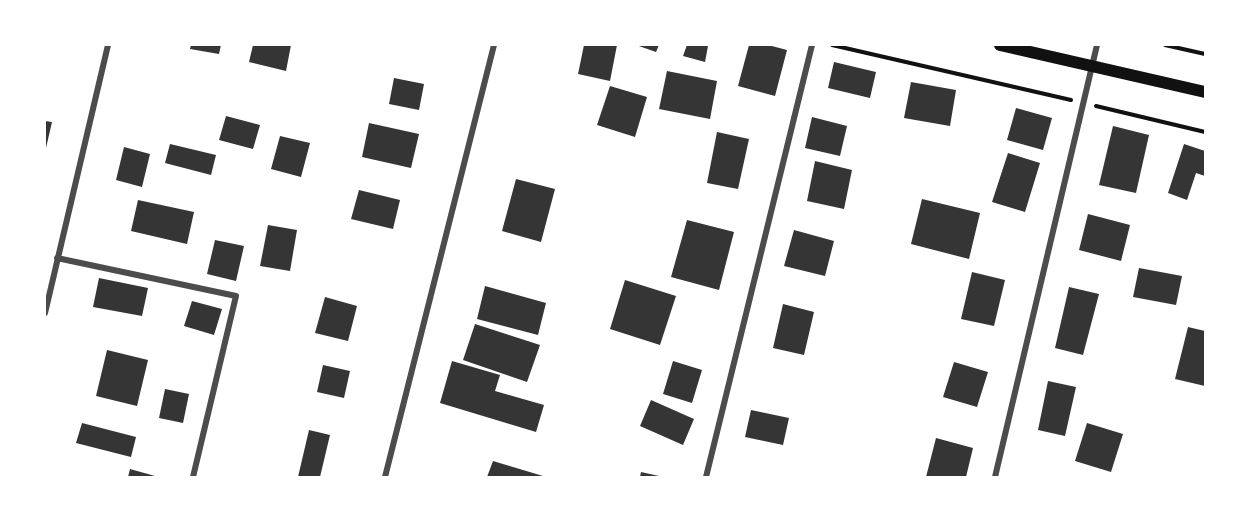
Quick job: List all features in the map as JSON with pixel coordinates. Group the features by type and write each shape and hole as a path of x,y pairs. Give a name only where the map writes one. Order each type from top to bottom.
{"main road":[{"path":"1000,45 1205,92"}],"street":[{"path":"45,313 108,45"},
{"path":"386,477 494,45"},
{"path":"706,477 813,45"},
{"path":"995,477 1097,45"},
{"path":"57,258 236,297 193,477"}],"path":[{"path":"832,45 1205,132"},
{"path":"1165,45 1205,54"}],"building":[{"path":"191,45 221,45 219,54 190,49"},
{"path":"253,45 291,45 286,71 249,62"},
{"path":"584,45 617,45 610,81 578,74"},
{"path":"636,45 659,45 656,52"},
{"path":"687,45 708,46 705,62 683,56"},
{"path":"749,45 768,45 787,50 775,96 738,86"},
{"path":"834,62 876,72 870,98 828,88"},
{"path":"667,71 717,81 710,119 659,109"},
{"path":"394,78 424,84 419,110 389,104"},
{"path":"911,82 956,90 950,126 904,118"},
{"path":"610,86 647,97 635,137 597,125"},
{"path":"1016,108 1052,118 1043,150 1007,140"},
{"path":"226,116 260,125 253,149 219,140"},
{"path":"812,117 847,126 840,156 805,148"},
{"path":"45,121 52,122 46,148 45,148"},
{"path":"369,123 419,134 411,168 362,157"},
{"path":"1113,126 1149,135 1136,193 1099,185"},
{"path":"717,132 749,139 738,189 707,183"},
{"path":"280,136 310,143 301,177 271,169"},
{"path":"170,144 216,155 211,175 165,163"},
{"path":"1184,144 1205,151 1205,176 1196,173 1187,200 1168,193"},
{"path":"124,147 150,154 142,187 116,180"},
{"path":"1008,153 1040,163 1025,212 992,202"},
{"path":"815,161 852,170 844,209 807,201"},
{"path":"516,179 555,189 541,242 502,231"},
{"path":"359,190 400,200 393,229 351,219"},
{"path":"922,199 980,213 969,259 911,244"},
{"path":"138,200 194,212 187,244 131,231"},
{"path":"1088,214 1130,225 1121,261 1079,250"},
{"path":"687,220 734,232 719,290 671,277"},
{"path":"268,225 297,230 290,271 260,266"},
{"path":"794,230 834,241 825,276 784,266"},
{"path":"215,240 244,246 236,281 207,274"},
{"path":"1139,268 1182,276 1176,305 1133,297"},
{"path":"972,272 1005,280 994,326 961,319"},
{"path":"99,278 148,288 142,316 93,307"},
{"path":"625,280 676,296 660,345 610,329"},
{"path":"485,286 546,303 538,335 477,319"},
{"path":"1069,287 1099,294 1083,355 1055,348"},
{"path":"325,297 357,306 348,341 315,333"},
{"path":"192,301 222,309 214,335 184,326"},
{"path":"783,304 814,312 804,355 773,348"},
{"path":"475,324 540,345 527,382 463,360"},
{"path":"1188,327 1205,331 1205,386 1175,379"},
{"path":"107,350 148,360 137,406 96,396"},
{"path":"452,361 500,375 495,391 544,405 536,432 440,403"},
{"path":"673,361 702,370 692,403 663,394"},
{"path":"954,362 988,372 977,407 943,397"},
{"path":"323,365 350,371 344,398 317,392"},
{"path":"1048,381 1076,387 1065,436 1038,430"},
{"path":"165,389 189,394 183,423 159,418"},
{"path":"651,400 694,419 683,445 640,426"},
{"path":"751,410 789,418 783,445 745,437"},
{"path":"82,423 136,437 131,457 76,443"},
{"path":"1087,423 1123,434 1111,472 1075,461"},
{"path":"309,430 330,435 320,477 298,477"},
{"path":"936,438 973,448 966,477 926,477"},
{"path":"493,461 543,476 543,477 487,477"},
{"path":"130,469 155,476 155,477 128,477"},
{"path":"641,472 659,476 659,477 640,477"}]}
